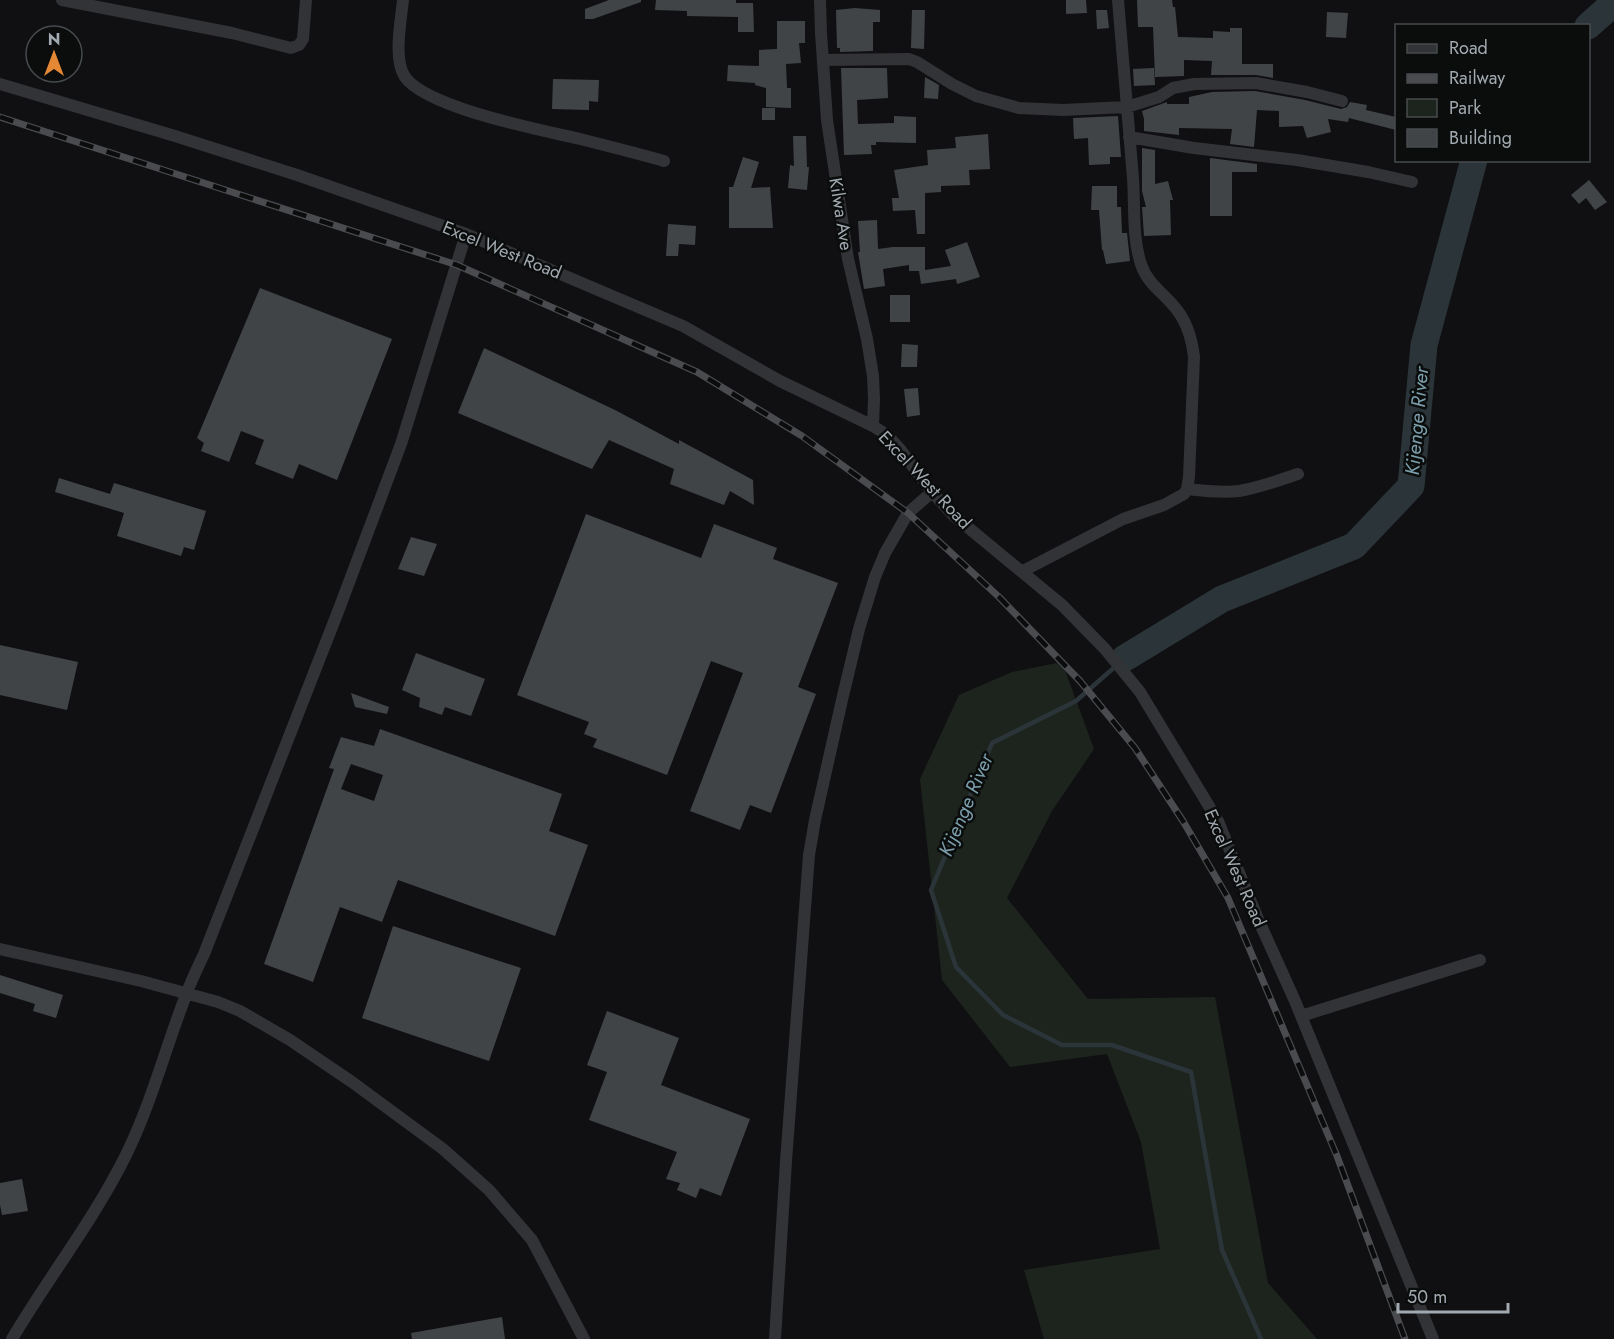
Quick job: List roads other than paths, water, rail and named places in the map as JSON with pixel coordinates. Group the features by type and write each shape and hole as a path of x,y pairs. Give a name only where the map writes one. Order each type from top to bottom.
{"street":[{"path":"62,0 232,33 291,48 299,45 303,39 306,0"},
{"path":"403,0 399,65 405,77 416,86 450,104 482,115 664,161"},
{"name":"Kilwa Ave","path":"820,0 827,120 848,259 867,339 873,376 873,426"},
{"path":"1023,571 1123,519 1164,505 1184,494 1189,477 1194,357 1192,339 1177,310 1145,275 1140,262 1136,236 1118,0"},
{"path":"822,60 909,59 976,96 1019,108 1063,110 1127,107 1159,97 1173,88 1194,84 1256,83 1342,100"},
{"name":"Excel West Road","path":"0,84 175,136 466,234 683,326 780,381 887,435 953,515 1062,605 1105,649 1140,692 1218,821 1301,1016 1433,1339"},
{"path":"1129,137 1194,148 1297,160 1412,182"},
{"path":"12,1339 28,1311 99,1205 145,1114 186,995 213,933 401,444 466,234"},
{"path":"1187,489 1217,492 1239,491 1298,474"},
{"path":"776,1339 786,1161 809,855 815,820 859,629 875,577 885,553 908,513 932,492"},
{"path":"0,949 141,981 218,1002 240,1011 352,1082 443,1149 489,1190 532,1240 584,1339"},
{"path":"1301,1016 1480,960"}],"waterway":[{"name":"Kijenge River","path":"1590,24 1614,3"},
{"name":"Kijenge River","path":"1125,658 1222,599 1354,546 1411,486 1424,345 1473,162"},
{"name":"Kijenge River","path":"1125,658 1076,701 992,743 931,890 956,967 1003,1015 1062,1045 1112,1045 1191,1072 1222,1250 1261,1339"}],"railway":[{"path":"0,117 457,265 697,372 802,436 908,513 999,597 1080,681 1135,748 1183,821 1228,898 1337,1156 1405,1339"}]}
